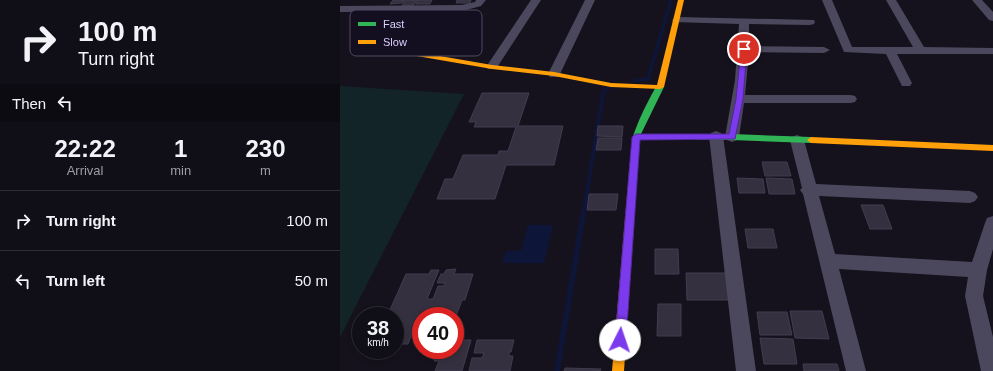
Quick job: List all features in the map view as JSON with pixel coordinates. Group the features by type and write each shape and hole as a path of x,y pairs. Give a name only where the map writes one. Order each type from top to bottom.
{"street":[{"path":"340,16 345,9 462,8 478,4 481,0"},
{"path":"492,67 536,0"},
{"path":"554,74 590,0"},
{"path":"618,371 636,137 660,87 681,0"},
{"path":"826,0 848,50 993,51"},
{"path":"891,0 921,51"},
{"path":"977,0 993,18"},
{"path":"677,20 810,22"},
{"path":"744,22 744,49 739,99 724,137 746,371"},
{"path":"744,49 824,50"},
{"path":"890,51 906,83"},
{"path":"428,56 492,67 554,74 611,86 660,87"},
{"path":"739,99 851,99"},
{"path":"636,137 724,137 993,148"},
{"path":"796,140 856,371"},
{"path":"808,190 970,198"},
{"path":"991,371 974,296 978,270 993,223"},
{"path":"827,261 978,270"}],"shaded area":[{"path":"340,86 464,94 355,307 352,307 352,313 340,337"}],"water":[{"path":"528,225 553,225 544,263 502,263 506,251 521,251"}],"building":[{"path":"393,0 404,0 402,3 390,4"},
{"path":"405,0 417,0 414,5 402,6"},
{"path":"418,0 432,0 430,4 416,4"},
{"path":"457,0 471,0 470,3 456,3"},
{"path":"482,93 529,93 518,126 563,126 554,165 506,165 495,199 437,199 445,179 453,179 463,155 498,155 499,151 508,151 516,127 474,127 476,122 469,122"},
{"path":"598,126 623,126 622,137 597,136"},
{"path":"598,138 622,138 621,150 596,150"},
{"path":"762,162 787,162 791,176 765,176"},
{"path":"737,178 763,179 765,193 739,193"},
{"path":"766,178 792,179 795,194 769,194"},
{"path":"589,194 618,194 616,210 587,210"},
{"path":"861,205 883,205 892,229 870,229"},
{"path":"745,229 773,229 777,248 748,248"},
{"path":"655,249 678,249 679,274 655,274"},
{"path":"456,269 454,274 473,274 465,300 462,300 459,307 412,307 412,334 408,344 404,344 404,307 391,307 406,274 429,274 431,270 439,270 427,299 433,299 438,286 444,286 445,283 437,283 441,274 444,274 446,270"},
{"path":"686,273 727,273 729,300 687,300"},
{"path":"658,304 681,304 681,336 657,336"},
{"path":"790,311 822,311 829,339 795,338"},
{"path":"757,312 787,312 792,335 760,335"},
{"path":"760,338 793,339 797,364 764,364"},
{"path":"464,340 471,340 462,371 435,371 439,361 434,361 434,359 464,359"},
{"path":"477,340 514,340 511,352 509,352 509,356 513,356 510,371 469,371 472,358 482,358 484,353 474,353"},
{"path":"803,364 837,364 839,371 804,371"},
{"path":"565,368 601,369 600,371 564,371"}],"waterway":[{"path":"634,81 648,79 671,0"},
{"path":"603,95 604,91 611,86"},
{"path":"583,216 603,94"},
{"path":"557,371 583,215"}],"traffic: fast":[{"path":"635,149 636,137 660,87"},
{"path":"636,137 732,137 811,140"}],"traffic: slow":[{"path":"428,56 492,67 554,74 611,85 660,87 681,0"},
{"path":"811,140 993,148"},
{"path":"618,371 635,149"}],"route":[{"path":"620,340 636,137 732,137 739,99 744,49"}]}
